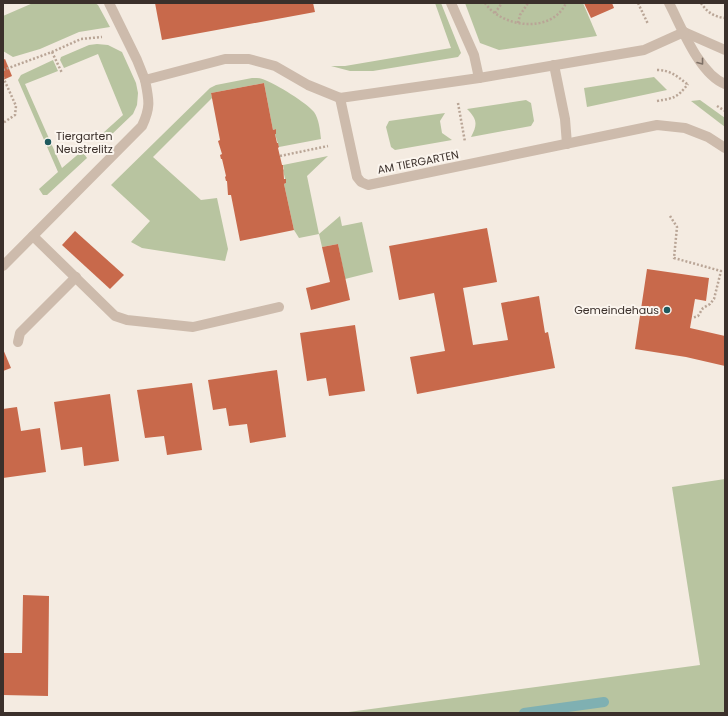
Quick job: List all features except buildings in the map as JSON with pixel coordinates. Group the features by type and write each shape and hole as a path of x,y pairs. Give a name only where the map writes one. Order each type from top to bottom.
{"street":[{"path":"3,266 142,126 147,114 149,98 145,80 109,3"},
{"path":"451,3 474,56 479,78"},
{"path":"669,3 695,54 708,72 725,84"},
{"path":"145,80 225,59 249,59 275,66 308,85 340,98 479,78 644,50 684,32 725,50"},
{"path":"554,65 567,144"},
{"name":"AM TIERGARTEN","path":"340,98 357,177 361,182 368,185 657,125 686,128 708,137 725,148"},
{"path":"33,236 116,316 127,320 193,326 279,307"},
{"path":"18,342 20,333 76,277"}],"path":[{"path":"485,3 495,13 506,20 530,24 546,22 556,17 563,10 566,3"},
{"path":"495,13 502,3"},
{"path":"518,23 520,15 528,3"},
{"path":"701,3 711,14 725,18"},
{"path":"3,70 52,52 81,39 98,36 114,40 125,36"},
{"path":"52,52 62,74"},
{"path":"3,76 16,106 15,115 3,123"},
{"path":"454,81 469,164"},
{"path":"280,156 349,141"},
{"path":"670,216 677,227 674,258 721,271 714,299 710,304 703,308 698,316 692,318"}],"green space":[{"path":"33,3 95,3 98,5 110,27 79,32 40,49 13,57 3,51 3,16"},
{"path":"435,3 441,3 461,53 458,57 373,71 350,71 331,66 345,66 451,48"},
{"path":"465,3 583,3 597,36 499,50 480,43"},
{"path":"89,45 108,45 122,52 136,83 138,93 137,105 133,114 110,136 106,137 103,133 123,115 98,54 64,68 60,60 61,57"},
{"path":"53,60 58,71 25,84 62,168 82,151 87,158 47,195 43,195 39,189 58,172 18,80 21,75"},
{"path":"654,77 667,90 587,107 584,88"},
{"path":"252,78 262,79 276,85 310,108 317,118 321,139 279,147 275,134 276,129 273,130 264,83 211,93 212,98 153,157 201,200 217,198 228,249 225,261 142,248 131,242 150,221 111,185 210,88 216,85"},
{"path":"526,100 531,103 534,121 531,126 471,137 475,129 475,119 467,109"},
{"path":"700,100 725,118 725,127 691,101"},
{"path":"445,113 440,121 442,133 452,140 395,150 391,147 386,127 389,121"},
{"path":"328,156 307,176 319,234 299,238 294,230 284,184 286,183 283,165"},
{"path":"340,216 342,226 362,222 373,272 345,279 338,244 322,247 319,234"},
{"path":"725,479 725,713 341,713 700,665 672,487"}],"waterway":[{"path":"524,713 604,702"}],"place":[{"name":"Tiergarten Neustrelitz","path":"48,142"},
{"name":"Gemeindehaus","path":"667,310"}]}
